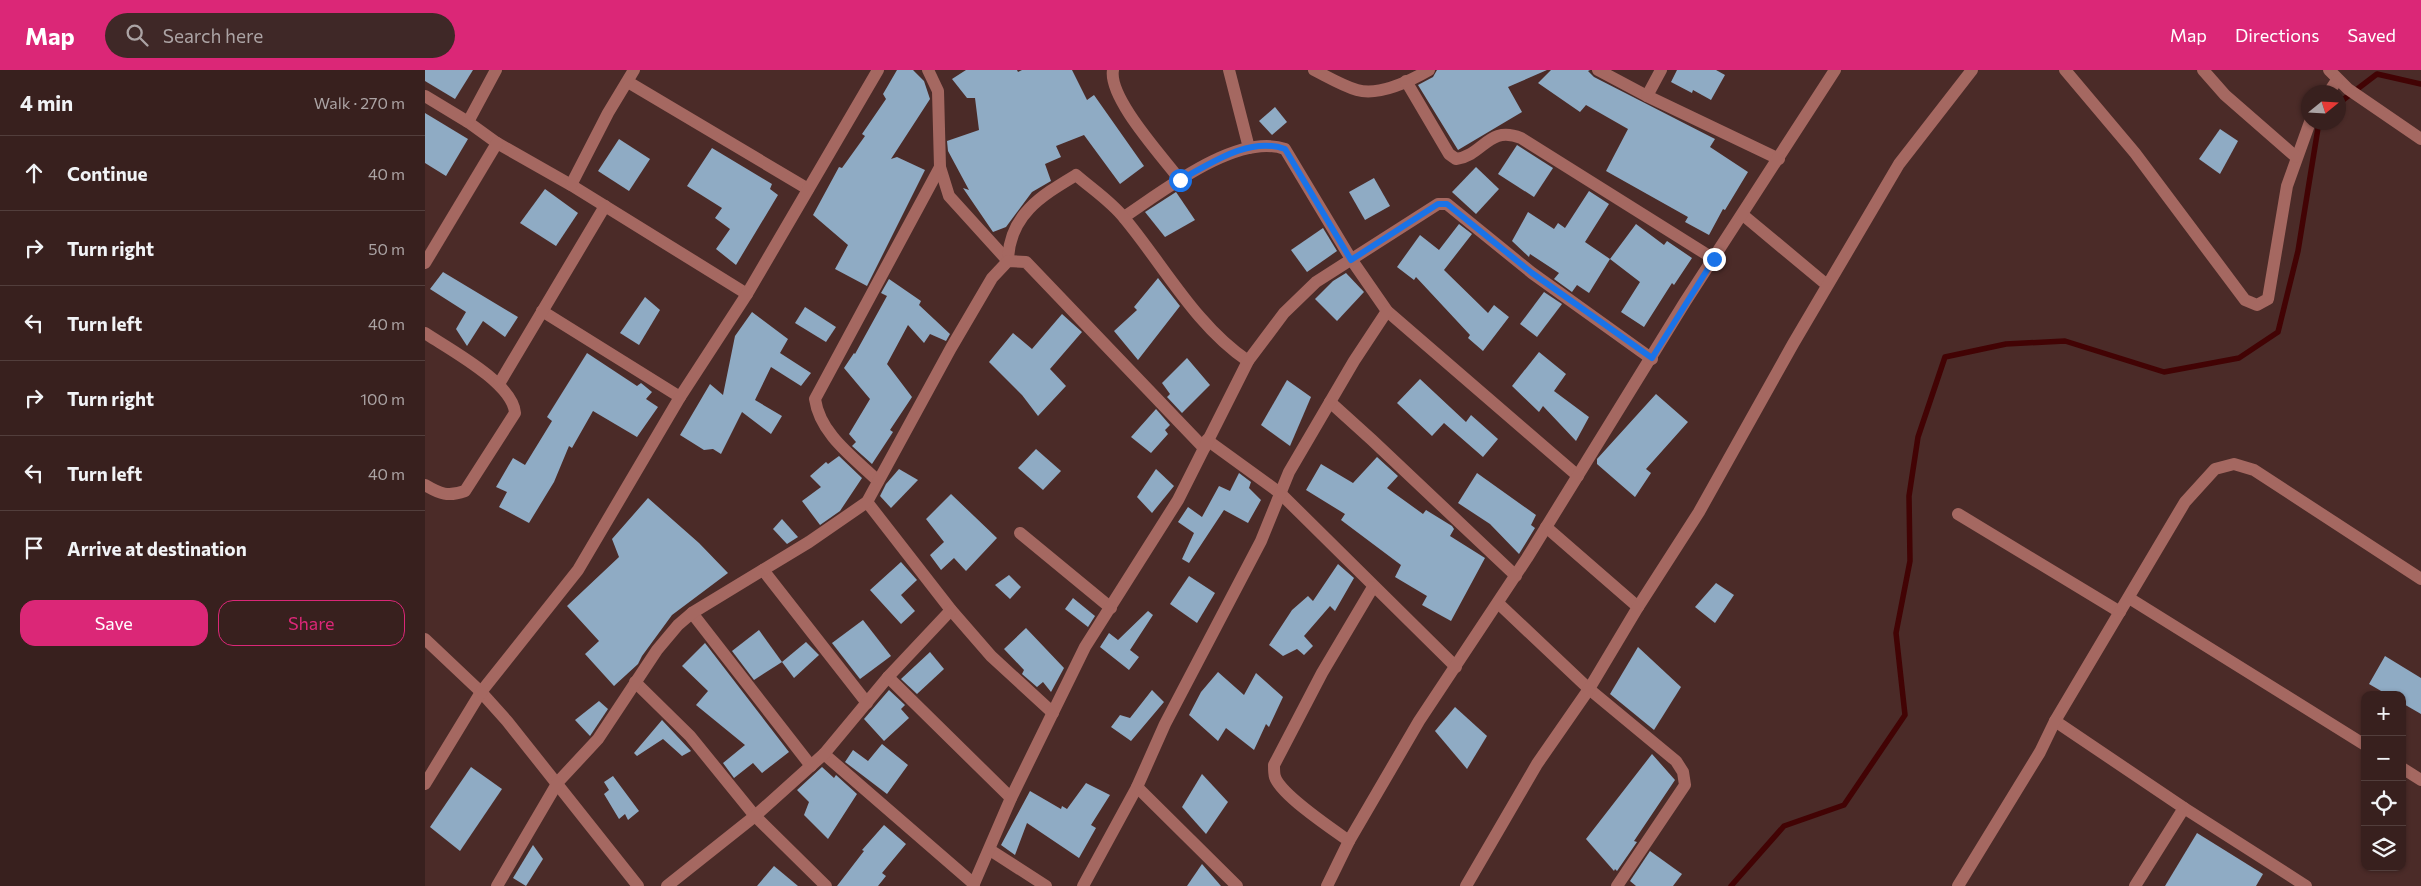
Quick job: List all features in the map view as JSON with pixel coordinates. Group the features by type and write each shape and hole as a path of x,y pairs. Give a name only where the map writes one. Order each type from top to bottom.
{"street":[{"path":"468,122 495,70"},
{"path":"571,185 609,112 635,70"},
{"path":"425,784 481,692 578,570 680,397 747,294 879,70"},
{"path":"928,70 938,92 940,167 949,196 1008,261 1026,262 1205,444 1279,493 1456,667"},
{"path":"1113,70 1112,79 1123,104 1180,180"},
{"path":"1229,70 1249,148"},
{"path":"1314,70 1357,90 1371,92 1406,81 1429,70"},
{"path":"1598,70 1647,96 1779,159"},
{"path":"1647,96 1661,70"},
{"path":"1327,886 1349,841 1419,721 1499,603 1714,259 1835,70"},
{"path":"1466,886 1537,764 1589,689 1638,606 1699,512 1827,285 1899,164 1972,70"},
{"path":"2065,70 2135,153 2245,300 2257,305 2268,299 2287,186 2307,130"},
{"path":"2203,70 2225,95 2296,157"},
{"path":"2333,75 2348,89 2421,139"},
{"path":"1406,81 1449,154 1456,159 1464,158 1495,136 1508,133 1714,259"},
{"path":"628,82 808,188"},
{"path":"425,96 468,122 497,143 571,185 747,294"},
{"path":"425,263 429,245 497,143"},
{"path":"1124,217 1180,180 1222,157 1249,148 1276,146 1285,149 1351,260 1387,311 1578,476"},
{"path":"877,481 828,433 816,410 815,399 940,167"},
{"path":"501,884 558,782 598,739 620,710 635,682 657,650 678,625 692,613 809,542 867,502 877,481 988,286 1008,261 1008,247 1013,233 1022,218 1040,197 1077,175 1124,217 1158,264 1203,319 1237,354 1248,361"},
{"path":"824,754 973,885 990,850 1011,798 1085,647 1178,500 1248,361 1284,313 1316,282 1438,204 1447,204 1532,273 1652,358"},
{"path":"499,384 605,206"},
{"path":"1743,215 1827,285"},
{"path":"542,311 680,397"},
{"path":"1083,886 1137,787 1165,724 1261,540 1289,472 1387,311"},
{"path":"425,332 499,384 514,405 515,413 465,491 451,496 440,494 425,485"},
{"path":"1330,402 1516,576"},
{"path":"1958,886 2040,752 2055,721 2185,502 2215,468 2234,464 2254,470 2421,579"},
{"path":"867,502 951,610 991,656 1053,712"},
{"path":"1958,514 2120,612"},
{"path":"1546,527 1638,606"},
{"path":"1020,533 1111,608"},
{"path":"763,570 867,703"},
{"path":"1349,841 1299,803 1281,786 1275,777 1274,766 1321,673 1373,586"},
{"path":"2129,598 2361,742"},
{"path":"1499,603 1589,689 1676,762 1683,772 1685,785 1617,886"},
{"path":"667,886 755,816 824,754 888,678 951,610"},
{"path":"692,613 811,766"},
{"path":"425,639 481,692 558,782 638,886"},
{"path":"888,678 1011,798"},
{"path":"635,682 691,736 755,816 826,886"},
{"path":"2055,721 2184,808 2306,886"},
{"path":"2406,771 2421,780"},
{"path":"1137,787 1237,886"},
{"path":"2137,885 2184,808"},
{"path":"990,850 1046,886"}],"building":[{"path":"425,70 473,70 455,99 425,81"},
{"path":"897,70 913,70 924,81 930,99 891,159 897,157 925,170 867,286 835,269 848,245 813,215 839,167 842,168 865,136 862,134 886,99 883,94"},
{"path":"966,70 1017,70 1018,72 1022,70 1072,70 1087,100 1094,95 1144,166 1120,184 1084,135 1056,146 1061,157 1045,164 1051,181 1032,192 1006,227 993,232 963,188 969,190 948,151 947,141 979,130 975,98 967,98 952,79"},
{"path":"1437,70 1547,70 1508,87 1522,112 1458,150 1418,85 1433,77"},
{"path":"1551,70 1590,70 1588,71 1594,77 1715,139 1710,147 1748,172 1725,210 1723,209 1709,235 1685,222 1688,217 1606,171 1628,129 1586,105 1580,112 1538,83"},
{"path":"1677,70 1716,70 1725,75 1711,100 1693,90 1692,93 1671,82"},
{"path":"1275,107 1287,122 1272,135 1259,121"},
{"path":"425,113 468,139 446,176 425,163"},
{"path":"2220,129 2238,141 2220,174 2199,159"},
{"path":"619,139 650,159 629,191 598,171"},
{"path":"1517,145 1553,168 1534,197 1498,174"},
{"path":"712,148 772,184 770,189 778,195 736,265 716,249 730,229 715,218 722,208 687,186"},
{"path":"1476,167 1499,189 1476,214 1452,192"},
{"path":"1374,178 1390,206 1365,220 1349,192"},
{"path":"545,189 578,213 556,246 520,223"},
{"path":"1589,191 1609,204 1585,242 1610,259 1589,293 1577,285 1572,292 1554,279 1559,273 1530,254 1529,257 1512,241 1528,212 1554,229 1558,223 1565,228"},
{"path":"1176,192 1195,220 1165,237 1145,212"},
{"path":"1459,224 1472,234 1444,270 1488,313 1494,305 1509,317 1483,351 1468,338 1470,335 1416,277 1414,280 1397,267 1420,235 1439,250"},
{"path":"1636,224 1664,245 1667,241 1692,258 1674,285 1672,283 1644,327 1621,312 1640,282 1610,259"},
{"path":"1323,228 1337,251 1307,272 1291,250"},
{"path":"443,272 518,317 505,337 483,321 467,346 456,329 466,312 430,289"},
{"path":"1346,273 1364,292 1337,321 1315,299 1333,281"},
{"path":"1158,278 1180,306 1138,360 1114,331 1137,310 1134,307"},
{"path":"889,279 921,301 919,305 950,334 946,341 930,334 924,343 908,325 887,364 912,397 890,430 893,432 872,464 852,446 856,442 849,434 870,399 844,368 855,354 887,296 881,293"},
{"path":"1544,292 1562,304 1537,337 1520,324"},
{"path":"645,297 660,310 639,345 620,333"},
{"path":"805,307 836,327 826,342 795,323"},
{"path":"752,312 788,339 780,353 811,373 801,386 771,367 755,400 782,416 771,434 742,412 721,454 713,449 704,450 680,435 710,384 723,395 735,336"},
{"path":"1062,314 1082,332 1050,369 1066,386 1038,416 1022,395 989,362 1013,333 1032,349"},
{"path":"1539,352 1566,374 1554,391 1589,417 1576,441 1543,406 1539,412 1512,386"},
{"path":"587,353 637,386 641,383 652,392 646,399 658,407 637,437 593,411 572,448 569,446 554,482 529,523 499,507 507,492 496,487 513,458 525,465 552,421 547,417"},
{"path":"1187,358 1210,385 1182,413 1167,397 1170,394 1162,383"},
{"path":"1420,379 1466,422 1471,415 1498,439 1483,457 1444,423 1432,436 1397,403"},
{"path":"1287,380 1311,397 1290,446 1261,425"},
{"path":"1656,394 1688,422 1646,469 1651,473 1635,497 1597,464 1597,459"},
{"path":"1156,409 1170,425 1165,430 1168,434 1151,453 1131,437"},
{"path":"1036,449 1061,471 1043,490 1018,468"},
{"path":"839,456 862,478 840,511 820,525 802,501 821,487 810,476 826,462 828,464"},
{"path":"1377,457 1398,476 1387,488 1423,514 1426,510 1452,526 1454,529 1450,536 1485,558 1451,621 1422,605 1427,596 1395,577 1401,565 1341,520 1345,514 1306,490 1321,464 1353,483"},
{"path":"899,469 918,480 891,508 880,496 886,484"},
{"path":"1156,469 1174,486 1152,513 1137,497"},
{"path":"1239,473 1251,482 1249,488 1261,500 1248,523 1224,510 1189,563 1182,559 1194,533 1178,522 1188,507 1202,517 1219,486 1230,491"},
{"path":"1477,473 1536,515 1531,525 1535,528 1519,554 1490,524 1458,503"},
{"path":"951,494 997,538 966,571 954,558 941,570 930,555 944,542 926,519"},
{"path":"648,498 699,543 728,573 672,615 638,664 614,686 585,654 599,641 567,606 619,557 612,539"},
{"path":"782,519 798,537 787,544 773,529"},
{"path":"901,562 917,580 901,595 915,611 901,624 870,590"},
{"path":"1338,564 1354,578 1335,611 1330,606 1304,636 1313,646 1304,655 1297,649 1283,656 1269,645 1292,610 1308,596 1313,601"},
{"path":"1009,575 1021,587 1010,599 995,585"},
{"path":"1189,576 1215,593 1197,623 1170,604"},
{"path":"1716,583 1734,595 1715,623 1695,607"},
{"path":"1073,598 1095,616 1088,627 1065,609"},
{"path":"1148,611 1153,615 1130,650 1139,657 1129,670 1100,647 1109,633 1118,640"},
{"path":"863,620 891,656 860,679 832,643"},
{"path":"1026,628 1064,668 1051,692 1043,682 1037,687 1022,674 1024,670 1004,649"},
{"path":"759,630 782,662 754,680 732,651"},
{"path":"806,642 819,655 794,678 782,662"},
{"path":"705,643 789,752 762,773 753,763 734,778 723,763 745,745 696,705 708,691 682,666"},
{"path":"1638,647 1681,687 1654,730 1610,694"},
{"path":"930,652 944,669 917,694 901,679"},
{"path":"2385,656 2421,678 2421,714 2406,705 2406,691 2381,691 2369,684"},
{"path":"1218,672 1244,695 1256,673 1283,697 1269,727 1266,724 1254,750 1226,728 1218,741 1189,715 1201,692"},
{"path":"889,690 905,705 901,709 909,718 884,741 864,719"},
{"path":"1152,690 1164,702 1131,741 1111,727 1120,715 1130,718"},
{"path":"599,701 608,709 590,736 575,720"},
{"path":"1455,707 1487,736 1467,769 1435,731"},
{"path":"662,720 691,751 682,756 663,739 637,756 634,753"},
{"path":"882,744 908,765 887,794 845,762 853,750 868,761"},
{"path":"1652,754 1675,780 1634,841 1637,842 1617,871 1615,869 1614,871 1586,839"},
{"path":"471,767 502,789 460,851 430,827"},
{"path":"822,767 834,778 836,775 857,794 828,839 804,815 809,802 797,790"},
{"path":"1202,774 1228,802 1206,834 1182,807"},
{"path":"613,776 639,811 628,820 625,814 619,819 604,794 609,790 604,782"},
{"path":"1086,783 1110,795 1091,825 1096,828 1079,858 1027,823 1015,855 1001,845 1030,791 1061,809 1062,806 1067,809"},
{"path":"884,825 906,844 882,873 886,876 878,886 837,886 864,851 862,850"},
{"path":"2197,833 2263,874 2256,886 2165,886"},
{"path":"533,845 543,859 526,886 513,878"},
{"path":"1650,851 1682,874 1673,886 1636,886 1630,881"},
{"path":"1202,864 1221,886 1187,886"},
{"path":"774,866 798,886 757,886"}],"waterway":[{"path":"2346,98 2377,74 2421,84"},
{"path":"1731,886 1784,826 1844,805 1905,715 1896,633 1910,561 1909,496 1918,437 1945,357 2006,344 2065,341 2164,372 2239,358 2278,332 2298,251 2318,130"}],"route":[{"path":"1180,180 1222,157 1249,148 1276,146 1285,149 1291,156 1351,260 1438,204 1447,204 1532,273 1652,358 1685,302 1714,259"}]}
